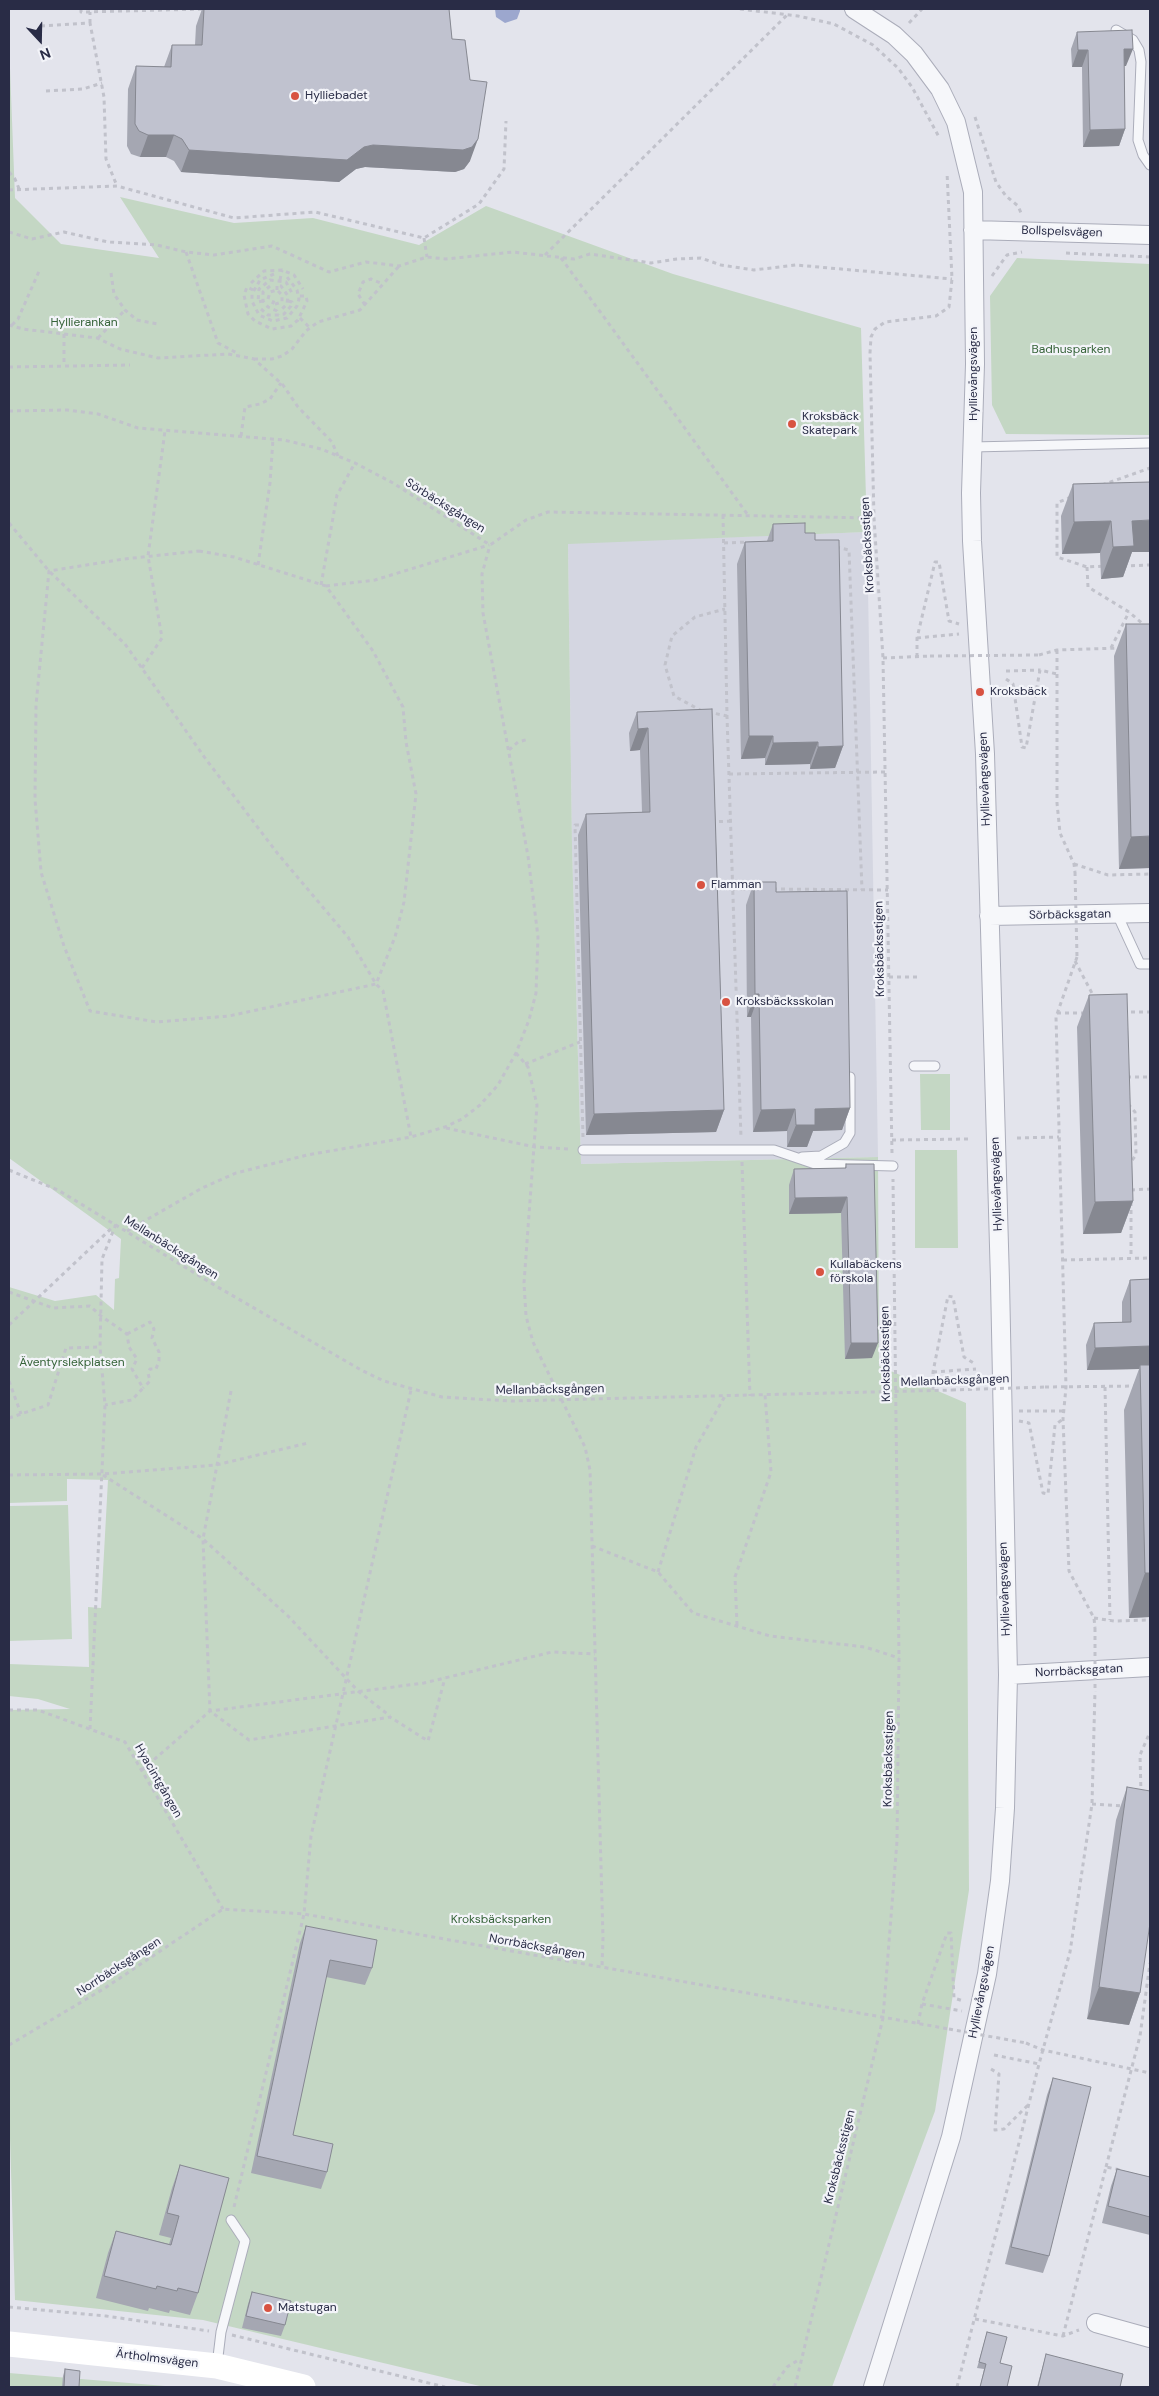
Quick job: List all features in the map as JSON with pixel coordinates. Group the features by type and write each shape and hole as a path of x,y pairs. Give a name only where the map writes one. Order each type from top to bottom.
{"street":[{"name":"Hyllievångsvägen","path":"854,9 871,18 901,41 914,54 940,89 956,122 973,192 975,364 972,447 972,541 985,754 1008,1675 1004,1826 996,1917 987,1974 952,2137 872,2387"},
{"name":"Bollspelsvägen","path":"974,230 1150,235"},
{"name":"Sörbäcksgatan","path":"990,916 1150,913"},
{"name":"Norrbäcksgatan","path":"1008,1675 1150,1667"},
{"path":"1096,2323 1150,2338"},
{"name":"Ärtholmsvägen","path":"9,2344 217,2366 303,2387"}],"lane":[{"path":"1116,30 1133,40 1139,50 1142,62 1138,140 1143,155 1150,165"},
{"path":"972,447 1150,443"},
{"path":"1117,914 1140,964 1150,964"},
{"path":"914,1066 935,1066"},
{"path":"794,1157 822,1156 844,1143 850,1133 850,1077"},
{"path":"583,1150 774,1150 815,1164 893,1166"},
{"path":"217,2366 221,2332 244,2242 231,2220"}],"path":[{"path":"81,9 81,12 215,9"},
{"path":"740,9 788,15 834,24 874,45 898,68 925,106 941,143"},
{"path":"909,24 922,9"},
{"path":"90,12 90,23 104,97 106,158 117,186"},
{"path":"544,256 788,15"},
{"path":"40,26 90,23"},
{"path":"46,91 83,89 102,83"},
{"path":"9,190 117,186 234,218 315,212 424,238 479,204 504,169 506,121"},
{"path":"9,232 32,239 64,232 108,242 158,245 186,252 214,255 272,246 329,272 366,262 399,266 427,257 446,259 513,252 574,259 590,254 651,263 701,258 721,265 754,270 796,265 952,279 947,167"},
{"path":"9,172 15,179 20,191"},
{"path":"424,238 427,257"},
{"path":"186,252 218,343 241,356"},
{"path":"990,277 1007,255 1029,252"},
{"path":"1057,253 1150,257"},
{"path":"561,258 748,516"},
{"path":"10,325 98,338 120,349 158,358 228,354 254,359 272,359 282,356 292,349 310,328 318,322 360,310 399,266"},
{"path":"10,325 18,319 40,269"},
{"path":"280,280 282,270"},
{"path":"251,283 266,274 282,270 294,275 303,289"},
{"path":"111,273 114,294 125,310 137,320 158,324"},
{"path":"274,274 266,274 260,280 253,290 252,301 259,315 273,321 287,318 297,306 298,296 295,284 287,277"},
{"path":"365,304 358,294 363,282 371,279 383,284"},
{"name":"Kroksbäcksstigen","path":"795,2387 800,2358 883,2018 896,1840 899,1658 893,1166 883,658 874,518 871,337 875,329 885,322 936,316 950,308 952,279"},
{"path":"263,301 258,302 258,289 270,280 280,280 288,285 293,295"},
{"path":"261,309 268,315 279,315 284,314 291,306 292,302 288,301 284,289 278,285 277,290"},
{"path":"270,286 263,292 263,301 268,308 277,310 279,315"},
{"path":"253,290 247,287 244,294 245,305 248,314 262,327 281,329 291,326 300,318 307,301 306,296 298,296"},
{"path":"275,298 272,305 282,302 282,294 277,290"},
{"path":"268,299 270,292 277,290"},
{"path":"282,309 288,301"},
{"path":"98,338 125,310"},
{"path":"300,318 310,328"},
{"path":"64,334 64,366"},
{"path":"254,359 281,383 298,407 332,442 338,456"},
{"path":"9,367 130,365"},
{"path":"241,436 245,407 260,404 270,399 281,383"},
{"name":"Sörbäcksgången","path":"9,411 67,410 98,414 138,428 273,439 321,449 355,463 393,483 490,545 526,520 548,512 874,518"},
{"path":"142,668 162,638 148,556 165,431"},
{"path":"258,565 270,483 273,439"},
{"path":"321,585 337,495 355,463"},
{"path":"1093,488 1130,473 1150,468"},
{"path":"1075,496 1056,503 1057,557 1087,566 1150,565"},
{"path":"724,515 730,821 750,1396"},
{"path":"9,523 50,571 125,644 204,758 278,854 348,937 376,984 383,990 411,1137"},
{"path":"724,543 753,542"},
{"path":"50,571 148,556 199,551 234,557 326,586 375,580 490,545"},
{"path":"127,1231 202,1188 236,1173 307,1155 411,1137 445,1127 462,1119 480,1105 498,1085 516,1053 529,1020 536,993 538,937 528,856 483,613 482,574 490,545"},
{"path":"830,546 849,550 859,772 862,890"},
{"path":"917,657 917,638 935,562 939,562 949,621 959,624"},
{"path":"1087,566 1088,587 1129,612 1150,630"},
{"path":"50,571 36,705 35,799 41,872 64,946 90,1011 156,1022 228,1016 376,984"},
{"path":"326,586 373,651 403,706 406,742 416,794 404,902 395,937 376,984"},
{"path":"725,609 695,618 672,636 665,665 674,696 700,710 727,716"},
{"path":"1111,648 1129,612"},
{"path":"917,638 960,634"},
{"path":"883,658 1039,655 1057,650 1121,648"},
{"path":"957,2387 1039,2064 1070,1952 1092,1804 1095,1628 1094,1618 1069,1571 1063,1419 1066,1387 1056,1017 1076,959 1075,872 1074,864 1060,833 1057,803 1057,650"},
{"path":"1006,671 1040,670 1057,674"},
{"path":"1006,679 1012,684 1022,747 1026,748 1040,670"},
{"path":"509,751 518,742 529,739"},
{"path":"729,774 885,772"},
{"path":"702,822 730,821"},
{"path":"445,1127 535,1147 583,1150 576,825 595,825"},
{"path":"1074,864 1108,875 1150,874"},
{"path":"733,889 762,889"},
{"path":"772,889 888,890"},
{"path":"1076,959 1098,1004"},
{"path":"889,978 917,977"},
{"path":"1118,1012 1150,1012"},
{"path":"1125,1012 1125,1022"},
{"path":"1057,1013 1094,1013"},
{"path":"526,1064 580,1042"},
{"path":"516,1053 528,1067 537,1105 524,1283 526,1316 534,1342 562,1398 587,1455 590,1470 603,1938 602,1967"},
{"path":"1127,1068 1127,1086"},
{"path":"1127,1078 1150,1077"},
{"path":"1128,1095 1128,1104 1135,1112 1136,1155 1130,1162 1130,1171"},
{"path":"1017,1138 1059,1137"},
{"path":"892,1140 969,1139"},
{"name":"Mellanbäcksgången","path":"9,1170 58,1190 335,1356 384,1381 442,1397 471,1400 750,1396 1141,1386"},
{"path":"1130,1180 1131,1258"},
{"path":"1130,1190 1150,1189"},
{"path":"9,1325 116,1224"},
{"path":"90,1729 105,1405 100,1347 102,1259 116,1224"},
{"path":"1063,1260 1150,1258"},
{"path":"9,1292 53,1308 90,1306 127,1334 129,1347 136,1359 132,1369 143,1388"},
{"path":"933,1390 932,1372 948,1296 952,1297 964,1357 975,1364"},
{"path":"105,1405 132,1400 150,1381 148,1372 150,1369 156,1369 159,1361 159,1352 152,1338 154,1329 150,1322 127,1334"},
{"path":"9,1418 48,1405 66,1348 100,1347"},
{"path":"932,1372 976,1369"},
{"path":"9,1381 21,1414"},
{"path":"1105,1386 1110,1620"},
{"path":"231,2220 304,1914 311,1836 411,1390"},
{"path":"210,1712 203,1539 231,1391"},
{"path":"737,1625 735,1577 771,1472 765,1395"},
{"path":"658,1572 696,1447 726,1396"},
{"path":"1014,1411 1064,1411"},
{"path":"1014,1421 1029,1422 1043,1493 1048,1494 1055,1425 1063,1419"},
{"path":"9,1475 103,1474 216,1465 308,1443"},
{"path":"103,1474 203,1539 288,1616 358,1690 390,1717 428,1741 445,1678"},
{"path":"592,1546 658,1572 693,1613 770,1636 865,1648 899,1658"},
{"path":"1094,1618 1150,1620"},
{"path":"142,1770 210,1712 358,1690 424,1684 552,1652 595,1654"},
{"name":"Hyacintgången","path":"9,1710 38,1710 125,1742 223,1909"},
{"path":"210,1712 249,1740 390,1717"},
{"path":"1141,1798 1140,1755 1150,1732"},
{"path":"1092,1804 1131,1806"},
{"name":"Norrbäcksgången","path":"9,2045 105,1988 223,1909 304,1914 1026,2043 1043,2050 1150,2073"},
{"path":"918,2024 922,2004 947,1933 951,1933 954,1998 964,2002"},
{"path":"1063,2336 1133,2069 1140,2036 1150,1963"},
{"path":"922,2004 963,2011"},
{"path":"994,2055 1039,2064"},
{"path":"991,2069 999,2074 995,2130 1004,2129 1029,2103"},
{"path":"1106,2167 1124,2171"},
{"path":"975,2319 1063,2336 1096,2323"},
{"path":"773,2387 787,2367 800,2358"}],"shaded area":[{"name":"Kroksbäcksskolan","path":"867,532 878,1157 581,1164 572,846 568,543"}],"green space":[{"name":"Kroksbäcksparken","path":"9,42 15,198 61,244 159,258 120,197 234,223 313,218 419,245 486,206 673,274 861,328 867,532 568,544 572,846 581,1164 878,1157 879,1366 966,1403 969,1890 935,2111 832,2387 484,2387 203,2320 15,2300 9,2106 9,1710 70,1709 38,1699 9,1696 9,1664 89,1667 88,1607 101,1608 108,1480 67,1479 67,1501 9,1503 9,1287 55,1301 96,1295 114,1310 115,1279 119,1278 121,1239 9,1158"},
{"name":"Badhusparken","path":"1017,258 1150,264 1150,435 1006,434 992,405 990,296"},
{"path":"920,1074 950,1074 950,1130 921,1130"},
{"path":"915,1150 957,1150 958,1248 915,1248"},
{"path":"68,1505 72,1639 9,1641 9,1506"},
{"path":"9,2373 177,2387 9,2387"}],"water":[{"path":"495,9 520,9 520,11 517,19 505,23 496,17"}],"building":[{"name":"Hylliebadet","path":"204,9 449,9 452,39 465,40 470,80 487,82 478,139 472,147 463,150 373,145 364,147 347,160 189,150 182,139 174,135 148,135 139,131 135,124 136,66 171,67 172,45 202,45"},
{"path":"1132,30 1133,49 1124,49 1125,129 1090,130 1088,50 1078,50 1077,32"},
{"path":"1150,482 1150,520 1132,521 1134,546 1113,547 1111,521 1074,522 1073,484"},
{"path":"805,523 805,533 815,533 815,540 839,540 843,746 818,747 818,742 773,743 773,736 749,736 745,542 773,541 773,524"},
{"path":"1126,624 1150,624 1150,836 1131,837"},
{"path":"712,709 724,1110 594,1114 586,814 650,812 648,728 638,729 637,712"},
{"path":"754,882 776,882 776,892 847,891 850,1108 815,1109 815,1125 796,1125 795,1109 761,1110 759,994 755,994"},
{"path":"1127,994 1133,1201 1095,1202 1089,995"},
{"path":"846,1164 874,1164 878,1343 851,1343 847,1197 795,1198 794,1169 846,1168"},
{"path":"1150,1279 1150,1346 1095,1348 1094,1323 1131,1322 1130,1280"},
{"path":"1140,1365 1150,1365 1150,1573 1145,1573"},
{"path":"1127,1787 1150,1791 1150,1923 1140,1993 1099,1987"},
{"path":"306,1926 377,1940 372,1968 330,1960 293,2135 333,2144 327,2172 257,2156"},
{"path":"1053,2078 1091,2087 1049,2256 1011,2247"},
{"path":"180,2165 229,2178 198,2293 178,2288 177,2291 157,2286 156,2289 104,2276 116,2231 171,2245 179,2216 167,2213"},
{"path":"1117,2169 1150,2177 1150,2217 1108,2206"},
{"path":"252,2292 291,2301 285,2325 246,2316"},
{"path":"987,2332 1007,2337 1000,2363 1012,2366 1007,2387 980,2387 986,2364 979,2362"},
{"path":"1046,2354 1123,2374 1120,2387 1038,2387"},
{"path":"65,2369 80,2371 79,2387 64,2387"}],"place":[{"name":"Hylliebadet","path":"295,96"},
{"name":"Kroksbäck Skatepark","path":"792,424"},
{"name":"Kroksbäck","path":"980,692"},
{"name":"Flamman","path":"701,885"},
{"name":"Kroksbäcksskolan","path":"726,1002"},
{"name":"Kullabäckens förskola","path":"820,1272"},
{"name":"Matstugan","path":"268,2308"}],"park label":[{"name":"Hyllierankan","path":"84,323"},
{"name":"Äventyrslekplatsen","path":"72,1363"}]}
